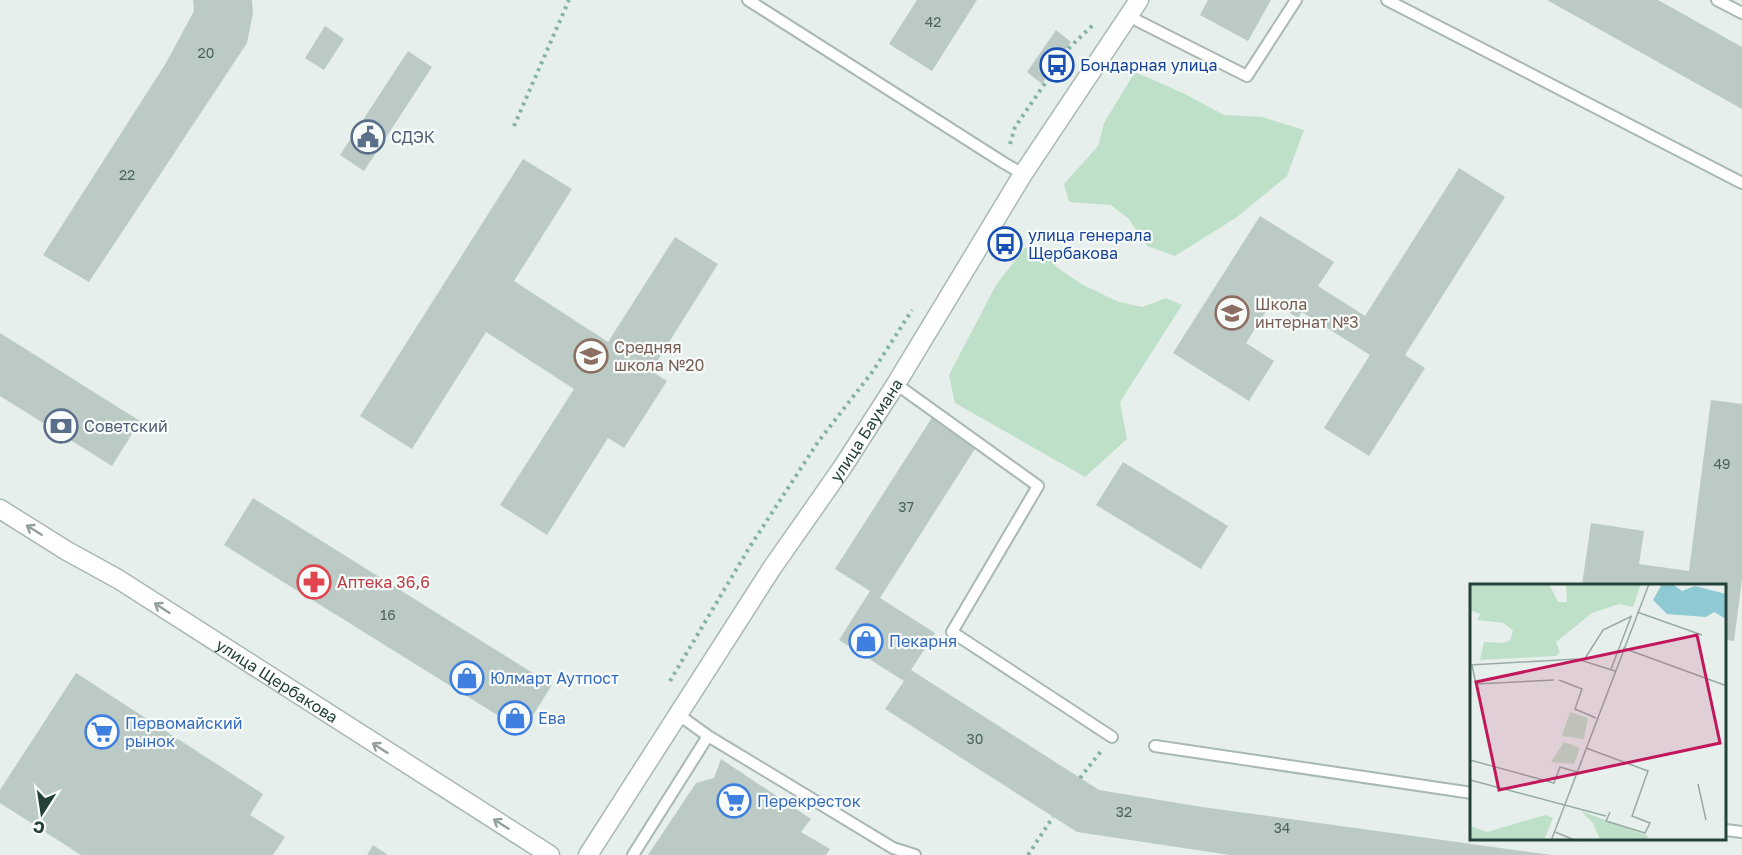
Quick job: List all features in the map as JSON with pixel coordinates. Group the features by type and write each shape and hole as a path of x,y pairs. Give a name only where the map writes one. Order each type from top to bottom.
{"street":[{"name":"улица Баумана","path":"588,855 772,568 842,468 896,384 1023,174 1134,7"},
{"name":"улица Щербакова","path":"0,509 117,579 550,855"}],"lane":[{"path":"748,0 1023,174"},
{"path":"1134,7 1138,21 1247,76 1296,0"},
{"path":"1387,0 1742,183"},
{"path":"1717,0 1742,13"},
{"path":"896,384 1038,486 952,632 1112,737"},
{"path":"679,715 708,736 890,852 915,855"},
{"path":"633,855 708,736"},
{"path":"1155,746 1470,793"},
{"path":"1727,830 1742,832"}],"path":[{"path":"514,126 569,0"},
{"path":"1004,163 1015,127 1070,47 1097,21"},
{"path":"670,682 780,500 818,442 873,371 917,302"},
{"path":"1080,778 1112,737"},
{"path":"1028,855 1053,817"}],"green space":[{"path":"1135,72 1185,94 1224,115 1262,117 1304,130 1287,176 1237,217 1175,256 1147,246 1129,219 1111,205 1069,202 1064,184 1098,146 1104,123"},
{"path":"1025,248 1046,251 1056,267 1083,285 1119,302 1142,307 1166,298 1182,305 1120,402 1127,439 1085,477 955,403 949,375 996,285"}],"building":[{"path":"193,0 252,0 253,13 247,43 89,282 43,255 166,63 194,11"},
{"path":"917,0 977,0 932,71 889,44"},
{"path":"1208,0 1271,0 1248,41 1200,15"},
{"path":"1547,0 1658,0 1742,47 1742,109"},
{"path":"325,26 344,39 324,70 305,58"},
{"path":"1056,30 1071,42 1042,84 1027,72"},
{"path":"408,51 432,67 364,171 340,155"},
{"name":"Средняя школа №20","path":"523,159 572,189 514,281 608,342 675,237 718,264 651,371 667,381 624,448 608,438 547,535 500,505 574,389 486,332 412,449 360,416"},
{"name":"Школа интернат №3","path":"1459,168 1505,197 1405,355 1425,368 1369,456 1324,428 1370,355 1302,312 1298,318 1272,302 1246,343 1274,361 1249,401 1173,353 1260,216 1334,262 1318,286 1365,316"},
{"path":"0,333 140,421 112,466 0,396"},
{"path":"1711,400 1742,404 1742,579 1734,641 1727,640 1727,584 1582,584 1591,523 1644,531 1639,564 1689,571"},
{"path":"933,416 978,444 880,598 935,633 911,670 1099,790 1202,807 1552,855 1230,855 1077,832 885,709 904,681 839,640 870,591 835,569"},
{"path":"1123,462 1228,526 1201,569 1096,505"},
{"path":"253,498 552,685 523,731 224,545"},
{"name":"Первомайский рынок","path":"76,673 263,794 250,815 285,837 273,855 81,855 0,803 0,790"},
{"name":"Перекресток","path":"721,759 811,819 801,832 830,849 826,855 648,855 696,783 714,778"},
{"path":"373,845 388,855 367,855"}],"place":[{"name":"Бондарная улица","path":"1057,65"},
{"name":"СДЭК","path":"368,137"},
{"name":"улица генерала Щербакова","path":"1005,244"},
{"name":"Школа интернат №3","path":"1232,313"},
{"name":"Средняя школа №20","path":"591,356"},
{"name":"Советский","path":"61,426"},
{"name":"Аптека 36,6","path":"314,582"},
{"name":"Пекарня","path":"866,641"},
{"name":"Юлмарт Аутпост","path":"467,678"},
{"name":"Ева","path":"515,718"},
{"name":"Первомайский рынок","path":"102,732"},
{"name":"Перекресток","path":"734,801"}]}
